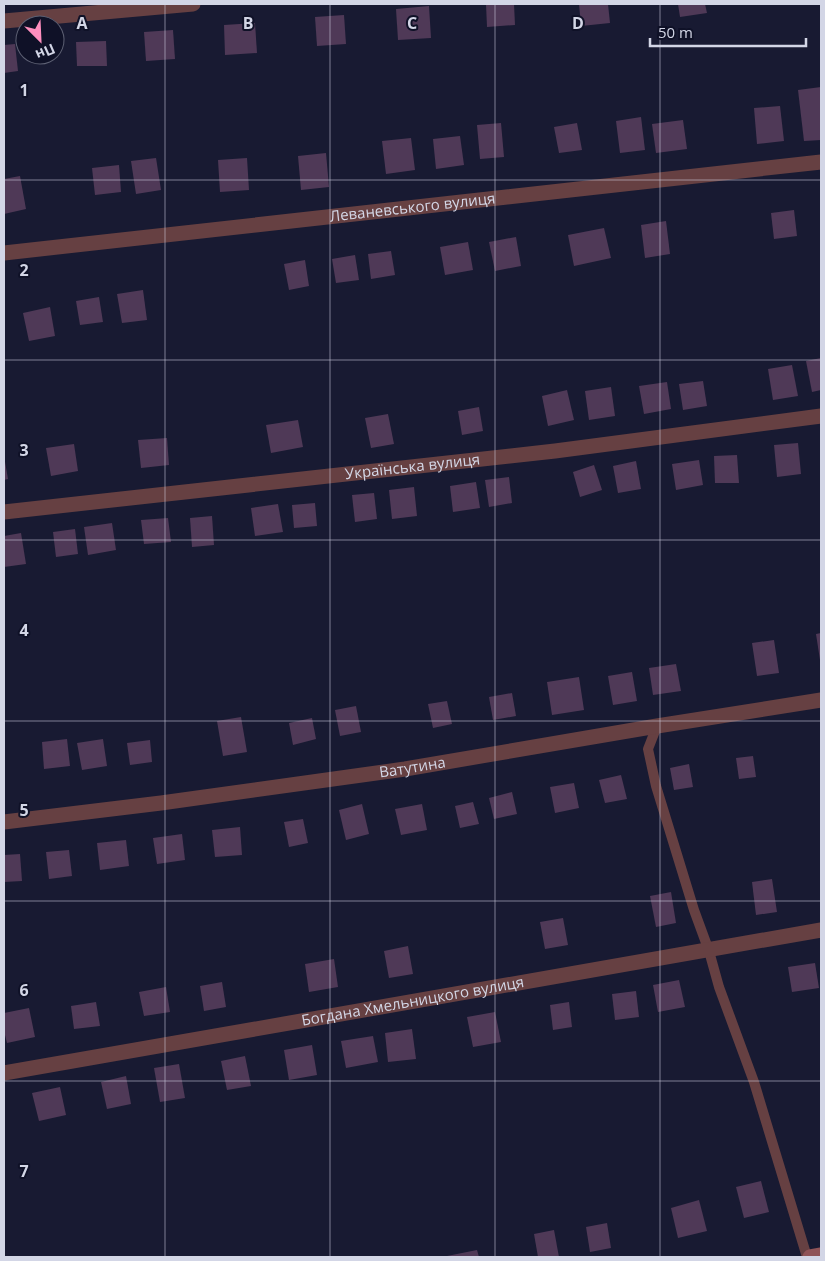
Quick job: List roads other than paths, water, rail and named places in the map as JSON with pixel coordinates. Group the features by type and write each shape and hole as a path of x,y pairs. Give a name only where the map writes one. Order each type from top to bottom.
{"main road":[{"path":"808,1257 821,1255"}],"street":[{"path":"4,21 193,4"},
{"name":"Леваневського вулиця","path":"4,253 821,162"},
{"name":"Українська вулиця","path":"4,512 555,451 821,416"},
{"name":"Ватутина","path":"4,822 161,803 405,769 821,700"},
{"name":"Богдана Хмельницкого вулиця","path":"4,1073 821,930"}],"lane":[{"path":"657,726 648,749 656,786 719,987 754,1082 808,1257"}]}
